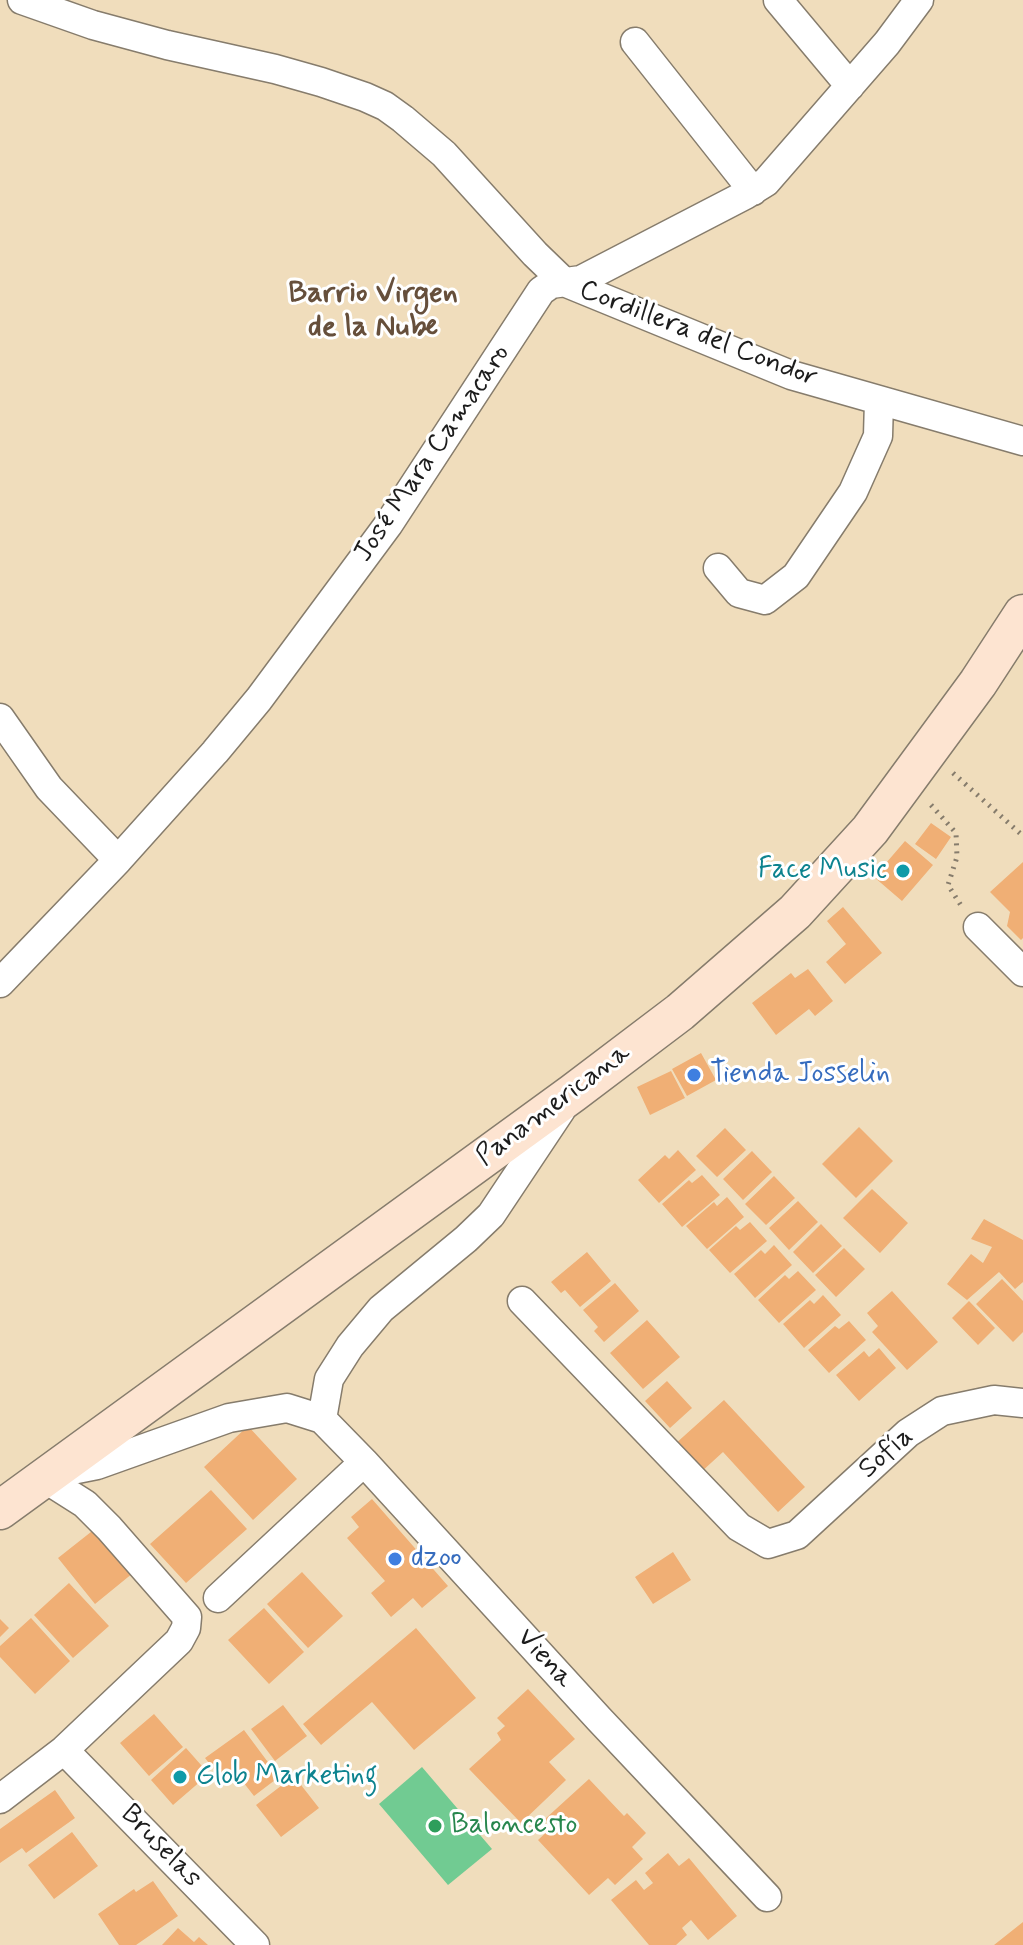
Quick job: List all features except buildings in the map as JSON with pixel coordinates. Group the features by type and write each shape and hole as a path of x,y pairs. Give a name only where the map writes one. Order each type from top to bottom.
{"main road":[{"name":"Panamericana","path":"4,1503 46,1476 573,1093 680,1012 795,912 870,830 978,683 1023,614"}],"street":[{"name":"Cordillera del Condor","path":"22,0 93,25 275,69 365,97 385,106 444,154 564,282 791,375 1023,441"},
{"path":"778,0 850,86"},
{"name":"José Mara Camacaro","path":"0,983 118,860 259,699 388,525 541,291 551,284 581,280 766,182 887,43 919,0"},
{"path":"635,42 753,191"},
{"path":"718,568 739,593 765,600 796,576 853,492 878,436 879,401"},
{"path":"0,718 49,788 118,860"},
{"path":"978,927 1023,972"},
{"path":"46,1476 97,1465 229,1418 287,1408 322,1419 329,1379 350,1346 381,1309 491,1215 573,1093"},
{"name":"Sofía","path":"522,1301 739,1527 768,1544 797,1535 908,1433 942,1411 994,1400 1023,1403"},
{"name":"Viena","path":"322,1419 767,1897"},
{"path":"218,1598 364,1462"},
{"path":"0,1799 64,1750 179,1641 186,1628 187,1617 109,1528 85,1504 46,1476"},
{"name":"Bruselas","path":"64,1750 255,1945"}],"path":[{"path":"917,766 1023,836"},
{"path":"917,766 936,809 956,833 957,857 948,885 978,927"}],"green space":[{"name":"Baloncesto","path":"422,1767 492,1849 448,1885 379,1804"}],"place":[{"name":"Face Music","path":"903,871"},
{"name":"Tienda Josselin","path":"694,1075"},
{"name":"dzoo","path":"395,1559"},
{"name":"Glob Marketing","path":"180,1777"},
{"name":"Baloncesto","path":"435,1826"}],"district":[{"name":"Barrio Virgen de la Nube","path":"373,312"}]}
